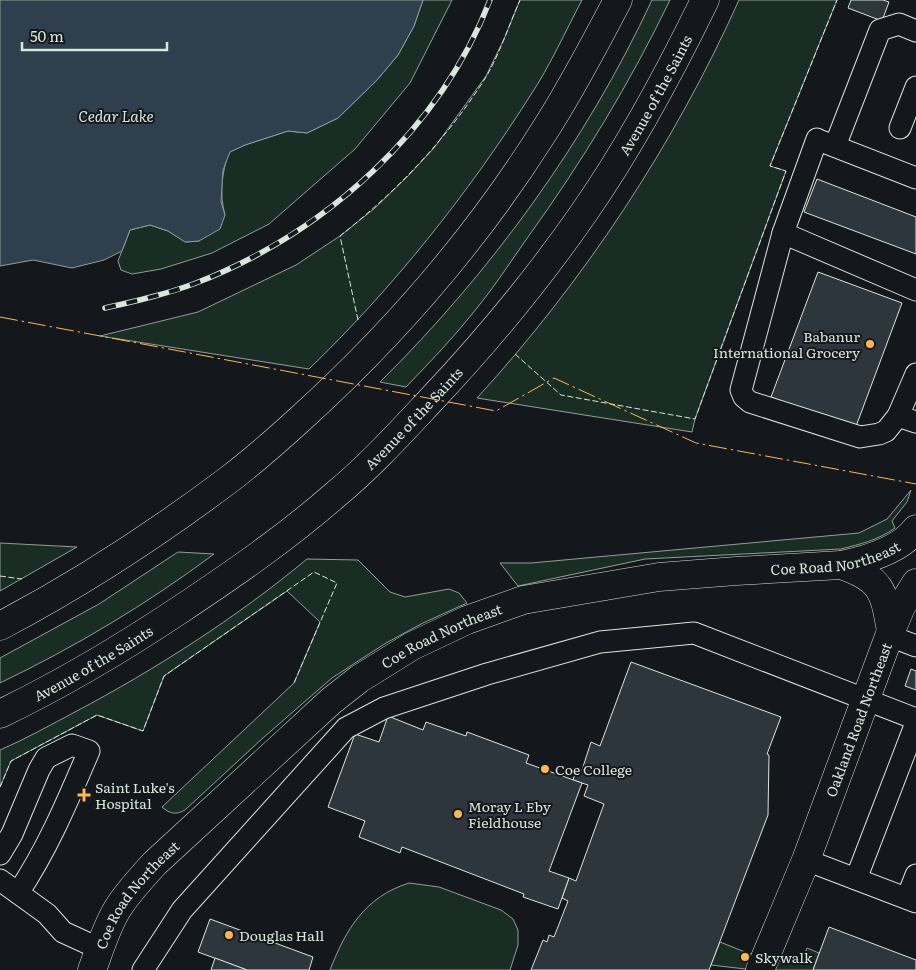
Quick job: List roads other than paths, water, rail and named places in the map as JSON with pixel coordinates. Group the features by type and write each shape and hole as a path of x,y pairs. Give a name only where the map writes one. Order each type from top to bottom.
{"main road":[{"path":"0,626 100,569 148,538 228,480 327,395 432,284 514,177 543,134 618,0"},
{"name":"Avenue of the Saints","path":"0,714 42,694 92,666 216,586 291,532 337,494 377,456 480,347 537,277 583,214 652,104 705,0"},
{"name":"Coe Road Northeast","path":"96,959 107,928 118,908 155,863 330,701 359,679 412,646 467,620 523,600 659,577 841,565 858,562 887,550 916,529"},
{"path":"841,565 860,571 870,577 880,590 885,603 890,634"},
{"name":"Oakland Road Northeast","path":"760,970 806,860 890,634 901,607 916,583"}],"street":[{"path":"916,31 899,24 880,30 820,140 783,233 741,390 744,397 750,402 860,437 879,434 907,419 916,374"},
{"path":"900,128 916,88"},
{"path":"820,140 916,178"},
{"path":"783,233 916,290"},
{"path":"143,970 182,910 346,728 384,708 487,674 600,642 694,633 916,719"},
{"path":"890,634 916,646"},
{"path":"856,879 916,723"},
{"path":"0,854 12,834 46,758 72,744 89,751 60,820 37,865 18,893"},
{"path":"806,860 912,900 916,875"},
{"path":"0,880 47,914 63,932 96,959"}],"water":[{"name":"Cedar Lake","path":"0,0 423,0 414,26 398,55 377,80 338,118 307,133 288,131 230,152 223,170 221,202 225,215 220,229 199,241 185,242 168,231 150,225 130,230 122,251 104,260 72,268 33,260 0,266"}],"railway":[{"path":"105,308 185,287 244,262 289,236 333,206 373,172 409,133 441,92 468,47 490,0"}],"place":[{"name":"Babanur International Grocery","path":"870,344"},
{"name":"Coe College","path":"545,769"},
{"name":"Saint Luke's Hospital","path":"84,795"},
{"name":"Moray L Eby Fieldhouse","path":"458,814"},
{"name":"Douglas Hall","path":"229,935"},
{"name":"Skywalk","path":"745,957"}]}
